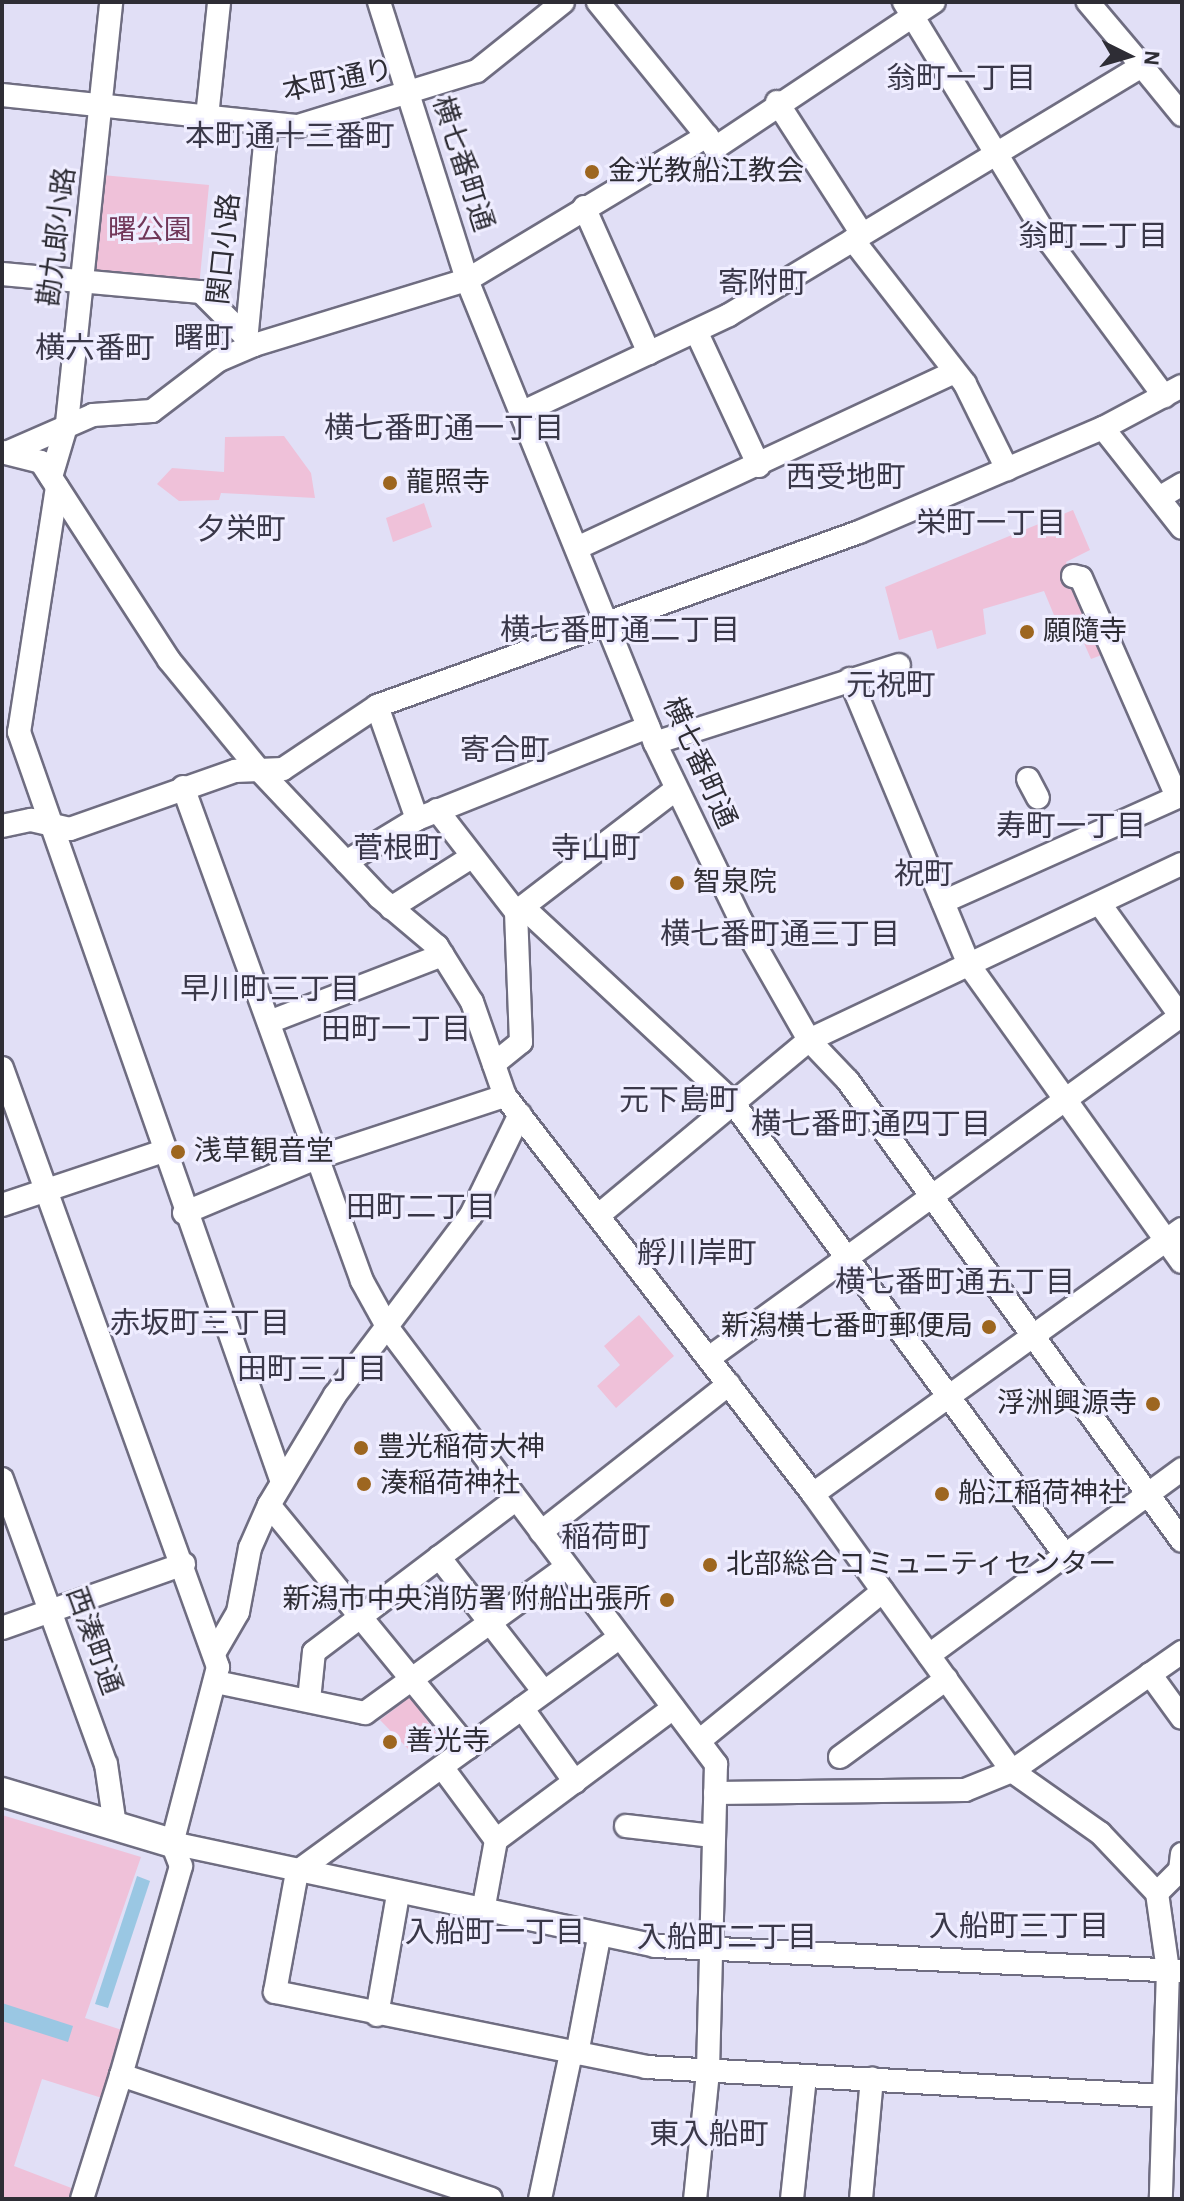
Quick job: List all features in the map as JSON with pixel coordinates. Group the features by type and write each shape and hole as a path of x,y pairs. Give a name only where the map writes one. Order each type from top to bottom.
{"main road":[{"path":"2,1792 172,1843"}],"street":[{"name":"勘九郎小路","path":"111,2 103,106 67,423 54,482 19,732 184,1213 282,1482"},
{"path":"207,117 219,2"},
{"name":"横七番町通","path":"379,2 467,280 675,790 809,1040 932,1195 1182,1541"},
{"name":"本町通り","path":"2,95 298,126 409,98 492,63 563,2"},
{"path":"2,826 50,824 70,829 183,787 259,770 283,769 377,706 855,533 1103,428 1173,391 1050,242 918,6 715,148 598,2"},
{"path":"1088,2 1182,115"},
{"path":"521,413 696,331 1000,157 1142,66"},
{"path":"777,102 858,237 954,372 1007,469"},
{"name":"関口小路","path":"250,338 267,124"},
{"path":"4,452 67,423 152,411 250,338 467,280 584,207 707,136"},
{"path":"584,207 649,353"},
{"path":"2,274 201,292 250,338"},
{"path":"696,331 759,466"},
{"path":"577,548 759,466 954,372"},
{"path":"1103,428 1182,528"},
{"path":"4,452 41,462 169,660 259,770 391,908 443,955 472,1002 505,1096 813,1494 1012,1771 1100,1833 1157,1893 1175,1971 1164,2096 1161,2199"},
{"path":"1159,498 1182,484"},
{"path":"943,902 1180,796 1081,578 1073,576"},
{"path":"346,862 427,814 652,735 899,665"},
{"path":"850,679 969,965 1065,1099 1174,1234 1182,1262"},
{"path":"377,706 427,814 520,909 731,1100 1065,1555"},
{"path":"183,787 362,1281 388,1328 716,1764 708,2072 695,2199"},
{"path":"520,909 675,790"},
{"path":"391,908 470,858"},
{"path":"599,1215 731,1100 809,1040 1182,864"},
{"path":"709,1358 1182,1016 1100,904"},
{"path":"494,1064 521,1042 520,909"},
{"path":"269,1022 443,955"},
{"path":"2,1068 9,1111 45,1189 216,1650 216,1682 172,1843 181,1866 82,2199"},
{"path":"184,1213 316,1158 505,1096"},
{"path":"216,1650 238,1612 250,1548 282,1482 388,1328 471,1215 520,1114"},
{"path":"2,1205 163,1151"},
{"path":"813,1494 1031,1333 1174,1234"},
{"path":"541,1532 729,1384"},
{"path":"929,1655 1182,1469"},
{"name":"西湊町通","path":"2,1479 106,1764 115,1826"},
{"path":"309,1700 314,1652 516,1499"},
{"path":"269,1505 468,1748"},
{"path":"439,1557 544,1692"},
{"path":"2,1628 184,1564"},
{"path":"216,1682 365,1713 567,1567"},
{"path":"699,1741 883,1591"},
{"path":"620,1637 297,1872 275,1992 574,2053 708,2072 1164,2096"},
{"path":"715,1793 965,1790 1012,1771 1182,1652"},
{"path":"1150,1674 1182,1718"},
{"path":"840,1757 946,1679"},
{"path":"522,1708 575,1782"},
{"path":"483,1911 496,1840 673,1708"},
{"path":"442,1767 496,1840"},
{"path":"626,1826 712,1836"},
{"path":"172,1843 599,1938 712,1952 1175,1971"},
{"path":"1157,1893 1180,1870 1182,1854"},
{"path":"377,2015 398,1895"},
{"path":"540,2199 599,1938"},
{"path":"121,2075 491,2199"},
{"path":"792,2199 805,2077"},
{"path":"861,2199 872,2079"}],"green space":[{"name":"曙公園","path":"102,175 209,185 199,287 91,276"},
{"path":"284,436 311,473 315,498 221,493 219,500 179,501 157,484 172,468 224,472 225,437"},
{"path":"424,503 432,527 393,542 386,518"},
{"path":"1073,510 1090,550 1066,562 1107,653 1091,659 1076,625 1061,632 1044,591 983,609 986,634 937,649 932,630 899,640 885,587"},
{"path":"639,1315 674,1356 616,1408 597,1386 620,1365 604,1346"},
{"path":"410,1697 436,1733 411,1752 380,1720"},
{"path":"2,1815 141,1857 85,2018 122,2030 102,2098 42,2079 14,2166 74,2189 71,2199 2,2199"}],"water":[{"path":"137,1876 150,1881 108,2008 95,2004"},
{"path":"2,2003 73,2026 68,2042 2,2021"}],"place":[{"name":"金光教船江教会","path":"592,172"},
{"name":"龍照寺","path":"390,483"},
{"name":"願隨寺","path":"1027,632"},
{"name":"智泉院","path":"677,883"},
{"name":"浅草観音堂","path":"178,1152"},
{"name":"新潟横七番町郵便局","path":"989,1327"},
{"name":"浮洲興源寺","path":"1153,1404"},
{"name":"豊光稲荷大神","path":"361,1448"},
{"name":"湊稲荷神社","path":"364,1484"},
{"name":"船江稲荷神社","path":"942,1494"},
{"name":"北部総合コミュニティセンター","path":"710,1565"},
{"name":"新潟市中央消防署 附船出張所","path":"667,1600"},
{"name":"善光寺","path":"390,1742"}],"district":[{"name":"翁町一丁目","path":"961,79"},
{"name":"本町通十三番町","path":"290,137"},
{"name":"翁町二丁目","path":"1093,237"},
{"name":"寄附町","path":"763,284"},
{"name":"曙町","path":"204,339"},
{"name":"横六番町","path":"95,349"},
{"name":"横七番町通一丁目","path":"444,429"},
{"name":"西受地町","path":"846,478"},
{"name":"栄町一丁目","path":"991,524"},
{"name":"夕栄町","path":"241,530"},
{"name":"横七番町通二丁目","path":"620,631"},
{"name":"元祝町","path":"891,686"},
{"name":"寄合町","path":"505,751"},
{"name":"寿町一丁目","path":"1071,827"},
{"name":"菅根町","path":"398,849"},
{"name":"寺山町","path":"596,849"},
{"name":"祝町","path":"924,875"},
{"name":"横七番町通三丁目","path":"780,935"},
{"name":"早川町三丁目","path":"270,990"},
{"name":"田町一丁目","path":"396,1030"},
{"name":"元下島町","path":"679,1101"},
{"name":"横七番町通四丁目","path":"871,1125"},
{"name":"田町二丁目","path":"421,1208"},
{"name":"艀川岸町","path":"697,1254"},
{"name":"横七番町通五丁目","path":"955,1283"},
{"name":"赤坂町三丁目","path":"200,1324"},
{"name":"田町三丁目","path":"312,1370"},
{"name":"稲荷町","path":"606,1538"},
{"name":"入船町三丁目","path":"1019,1927"},
{"name":"入船町一丁目","path":"495,1933"},
{"name":"入船町二丁目","path":"727,1938"},
{"name":"東入船町","path":"709,2135"}]}
